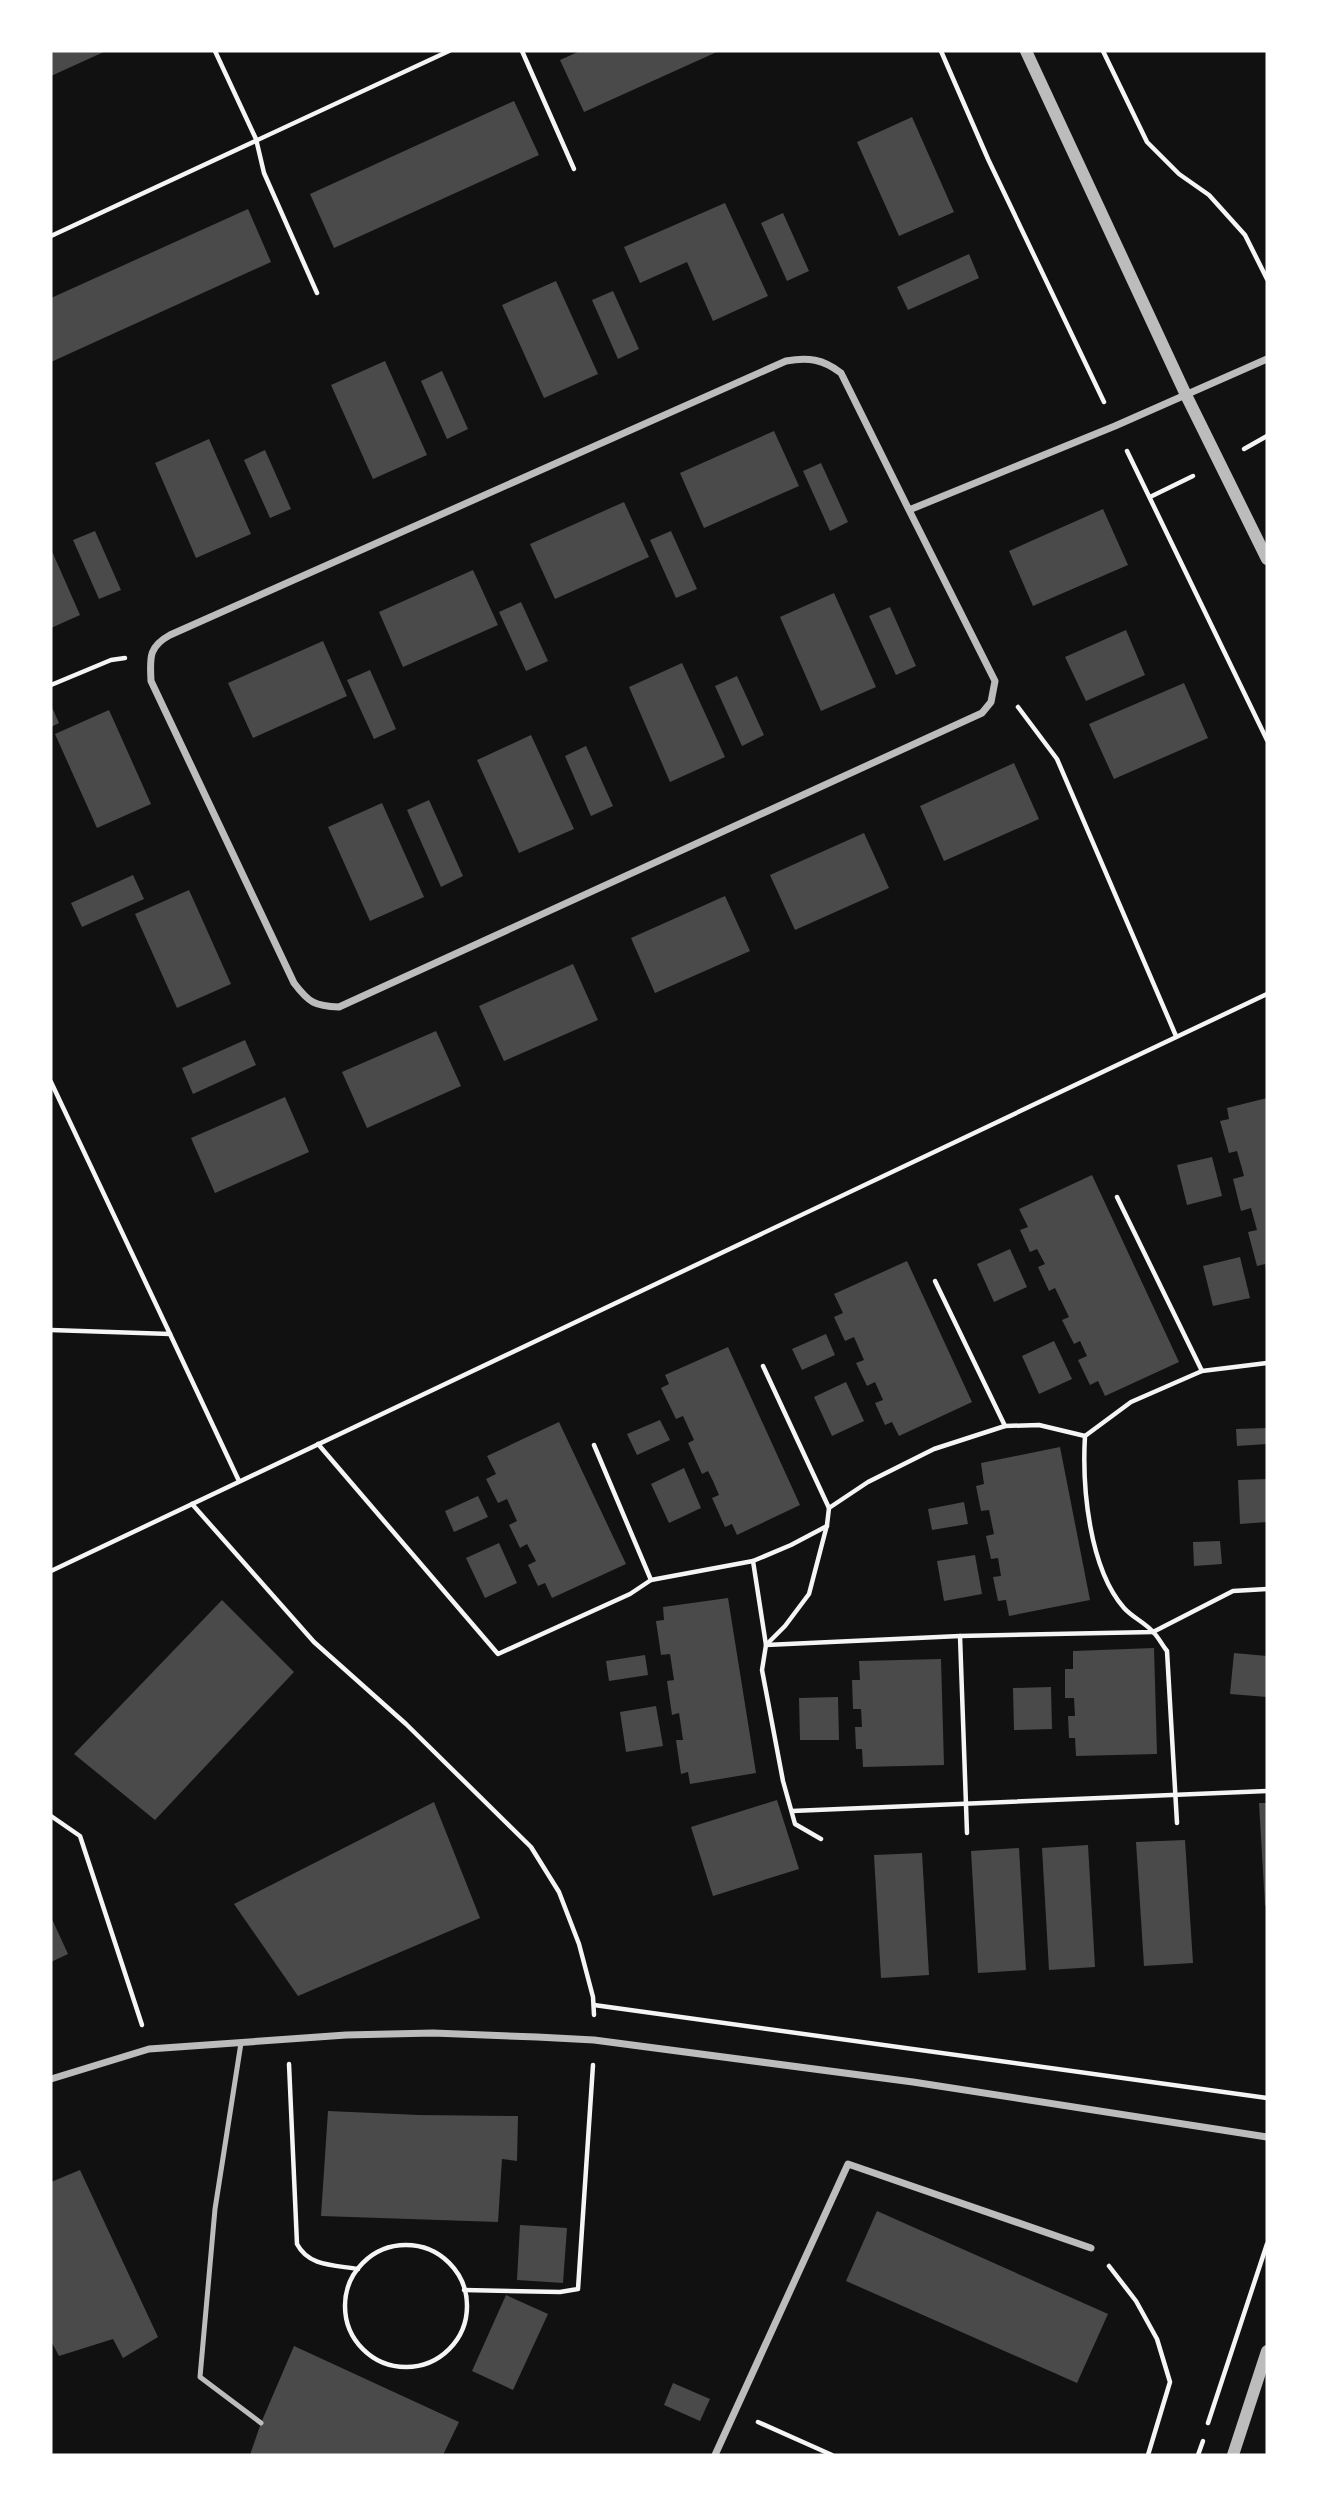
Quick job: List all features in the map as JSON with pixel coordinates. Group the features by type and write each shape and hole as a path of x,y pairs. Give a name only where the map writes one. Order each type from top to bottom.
{"street":[{"path":"1026,51 1186,395 1267,559"},
{"path":"817,359 841,373 995,681 991,702 982,713 339,1007 323,1006 307,1000 295,983 151,681 150,656 159,641 170,635 786,361 817,359"},
{"path":"909,510 1115,426 1267,359"},
{"path":"51,2079 149,2049 287,2039 433,2033 594,2040 913,2082 1267,2137"},
{"path":"715,2455 848,2164 1091,2248"},
{"path":"1233,2455 1267,2351"}],"lane":[{"path":"241,2043 215,2209 200,2377 261,2423"}],"path":[{"path":"215,51 257,139 264,173 317,293"},
{"path":"51,236 449,51"},
{"path":"522,51 574,169"},
{"path":"941,51 988,159 1267,740"},
{"path":"1103,51 1147,142 1178,174 1209,195 1245,235 1267,279"},
{"path":"51,685 111,660 150,656"},
{"path":"995,681 1030,721 1057,759 1176,1036"},
{"path":"51,1572 1267,995"},
{"path":"51,1082 239,1481"},
{"path":"51,1094 57,1096"},
{"path":"1117,1197 1202,1371"},
{"path":"935,1281 1005,1426"},
{"path":"51,1330 170,1334"},
{"path":"1177,1823 1167,1650 1153,1632 1124,1608 1102,1572 1088,1517 1083,1465 1085,1436 1131,1402 1202,1371 1267,1363"},
{"path":"763,1366 829,1508 809,1594 785,1626 765,1645"},
{"path":"829,1508 868,1482 934,1449 1005,1426 1039,1425 1085,1436"},
{"path":"317,1444 498,1654 630,1594 651,1580 753,1561 791,1545 827,1525"},
{"path":"594,1445 651,1580"},
{"path":"192,1504 314,1642 406,1724 531,1847 559,1892 579,1944 594,2005 594,2040 578,2289 560,2292 464,2290"},
{"path":"753,1561 765,1645 762,1670 783,1781 795,1824 821,1839"},
{"path":"765,1645 960,1636 1153,1632 1233,1591 1267,1588"},
{"path":"960,1636 967,1833"},
{"path":"792,1811 1267,1791"},
{"path":"51,1816 80,1836 149,2049"},
{"path":"594,2005 1267,2098"},
{"path":"287,2039 298,2244 309,2260 358,2269"},
{"path":"1198,2455 1267,2244"},
{"path":"390,2246 419,2247 444,2259 464,2290 467,2298 466,2322 453,2345 431,2363 419,2366 393,2365 369,2353 359,2345 349,2330 344,2302 348,2284 370,2256 390,2246"},
{"path":"1091,2248 1116,2274 1136,2301 1157,2339 1170,2382 1148,2455"},
{"path":"734,2412 832,2455"}],"building":[{"path":"51,51 106,51 51,76"},
{"path":"580,51 719,51 584,112 560,60"},
{"path":"514,101 539,155 334,248 310,194"},
{"path":"912,117 954,212 899,236 857,142"},
{"path":"725,203 768,296 713,321 687,262 640,283 624,247"},
{"path":"248,209 271,262 51,362 51,298"},
{"path":"783,213 809,271 787,281 761,223"},
{"path":"969,254 979,278 908,310 897,287"},
{"path":"556,281 598,374 544,398 502,305"},
{"path":"613,291 639,349 618,359 592,300"},
{"path":"385,361 427,455 373,479 331,385"},
{"path":"442,371 468,429 447,439 421,381"},
{"path":"774,431 799,486 704,528 680,473"},
{"path":"209,439 251,534 196,558 155,463"},
{"path":"265,450 291,509 270,518 244,460"},
{"path":"821,463 848,522 830,531 803,471"},
{"path":"624,502 649,557 555,599 530,544"},
{"path":"1103,509 1128,565 1033,606 1009,551"},
{"path":"95,531 121,590 99,599 73,540"},
{"path":"671,531 697,589 676,598 650,540"},
{"path":"51,549 80,615 51,628"},
{"path":"473,570 498,625 403,667 379,612"},
{"path":"834,593 876,687 821,711 780,617"},
{"path":"521,602 548,661 526,671 499,612"},
{"path":"890,607 916,666 896,675 869,616"},
{"path":"1126,630 1145,675 1086,701 1065,657"},
{"path":"323,641 347,696 253,738 228,683"},
{"path":"682,663 725,757 670,782 629,687"},
{"path":"370,670 396,729 374,739 347,680"},
{"path":"737,676 764,735 742,746 715,686"},
{"path":"1184,683 1208,738 1114,779 1089,724"},
{"path":"51,705 59,723 51,727"},
{"path":"109,710 151,804 97,828 55,734"},
{"path":"531,735 574,829 519,853 477,760"},
{"path":"586,746 613,806 591,816 565,756"},
{"path":"1014,763 1039,819 944,861 920,806"},
{"path":"429,800 463,876 441,887 407,810"},
{"path":"382,803 424,897 370,921 328,827"},
{"path":"864,833 889,888 795,930 770,875"},
{"path":"133,875 144,899 82,927 71,903"},
{"path":"189,890 231,984 177,1008 135,914"},
{"path":"725,896 750,951 655,993 631,938"},
{"path":"573,964 598,1020 504,1061 479,1006"},
{"path":"436,1031 461,1086 367,1128 342,1072"},
{"path":"245,1040 256,1065 193,1094 182,1068"},
{"path":"285,1097 309,1152 215,1193 191,1138"},
{"path":"1267,1098 1266,1270 1265,1264 1257,1266 1248,1232 1257,1230 1251,1208 1241,1211 1233,1179 1244,1176 1237,1151 1229,1153 1220,1121 1229,1119 1227,1108"},
{"path":"1212,1157 1222,1196 1187,1205 1177,1165"},
{"path":"1092,1175 1179,1362 1105,1396 1098,1381 1090,1385 1078,1360 1087,1356 1080,1341 1074,1344 1062,1320 1069,1317 1055,1288 1049,1291 1038,1267 1045,1264 1037,1249 1030,1252 1020,1230 1028,1227 1019,1209"},
{"path":"1010,1249 1027,1287 994,1302 977,1264"},
{"path":"1240,1257 1250,1298 1213,1306 1203,1266"},
{"path":"907,1261 972,1402 899,1436 892,1422 885,1425 875,1403 883,1400 875,1382 867,1386 856,1363 864,1360 854,1337 845,1341 834,1317 843,1313 834,1294"},
{"path":"826,1334 835,1355 802,1370 792,1349"},
{"path":"1054,1341 1072,1379 1039,1394 1022,1356"},
{"path":"728,1347 800,1505 737,1535 732,1524 725,1527 712,1498 719,1495 713,1481 708,1471 702,1474 688,1443 694,1440 683,1416 676,1419 661,1388 669,1384 665,1375"},
{"path":"846,1382 864,1421 832,1436 814,1397"},
{"path":"660,1420 670,1440 637,1455 627,1434"},
{"path":"559,1422 626,1564 552,1598 545,1583 538,1586 528,1565 536,1561 527,1544 520,1548 509,1525 517,1521 507,1499 498,1503 486,1479 496,1474 487,1456"},
{"path":"1267,1428 1267,1444 1237,1446 1236,1429"},
{"path":"1060,1447 1090,1600 1009,1616 1006,1600 998,1601 993,1577 1001,1576 998,1558 991,1559 986,1536 994,1534 989,1510 981,1511 976,1486 984,1484 981,1463"},
{"path":"684,1468 701,1508 669,1523 651,1484"},
{"path":"1267,1479 1267,1522 1240,1524 1238,1480"},
{"path":"478,1496 488,1517 454,1532 445,1511"},
{"path":"964,1502 968,1524 932,1530 928,1509"},
{"path":"1220,1541 1222,1564 1194,1566 1193,1542"},
{"path":"499,1543 517,1583 485,1598 466,1558"},
{"path":"975,1555 982,1594 944,1601 937,1561"},
{"path":"728,1598 756,1773 690,1784 688,1772 681,1774 676,1740 683,1740 679,1713 672,1715 667,1681 674,1680 670,1654 661,1655 656,1621 664,1620 663,1607"},
{"path":"222,1600 294,1672 155,1820 74,1754"},
{"path":"1154,1648 1157,1754 1076,1756 1075,1738 1069,1738 1068,1716 1075,1716 1074,1698 1065,1698 1065,1669 1073,1669 1073,1651"},
{"path":"1234,1653 1267,1656 1267,1697 1230,1694"},
{"path":"645,1655 648,1675 609,1681 606,1661"},
{"path":"941,1659 944,1765 863,1767 862,1749 856,1749 855,1727 862,1727 861,1709 853,1709 852,1680 860,1680 859,1661"},
{"path":"1051,1687 1052,1729 1014,1730 1013,1688"},
{"path":"838,1697 839,1740 800,1740 799,1698"},
{"path":"656,1706 663,1746 626,1752 620,1712"},
{"path":"777,1800 799,1869 713,1896 691,1827"},
{"path":"434,1802 480,1918 298,1996 234,1904"},
{"path":"1259,1803 1267,1803 1267,1906 1265,1906"},
{"path":"1185,1840 1193,1963 1144,1966 1136,1842"},
{"path":"1088,1845 1095,1967 1049,1970 1042,1848"},
{"path":"1019,1848 1026,1970 978,1973 971,1851"},
{"path":"922,1853 929,1975 881,1978 874,1855"},
{"path":"51,1917 68,1954 51,1962"},
{"path":"328,2111 518,2116 517,2161 502,2159 498,2222 321,2216"},
{"path":"80,2170 158,2337 123,2358 113,2339 59,2356 51,2341 51,2182"},
{"path":"877,2211 1108,2314 1077,2383 846,2281"},
{"path":"520,2225 567,2228 563,2283 517,2280"},
{"path":"506,2295 548,2314 513,2390 472,2371"},
{"path":"294,2346 459,2422 443,2455 250,2455"},
{"path":"673,2383 710,2399 700,2421 664,2405"}]}
